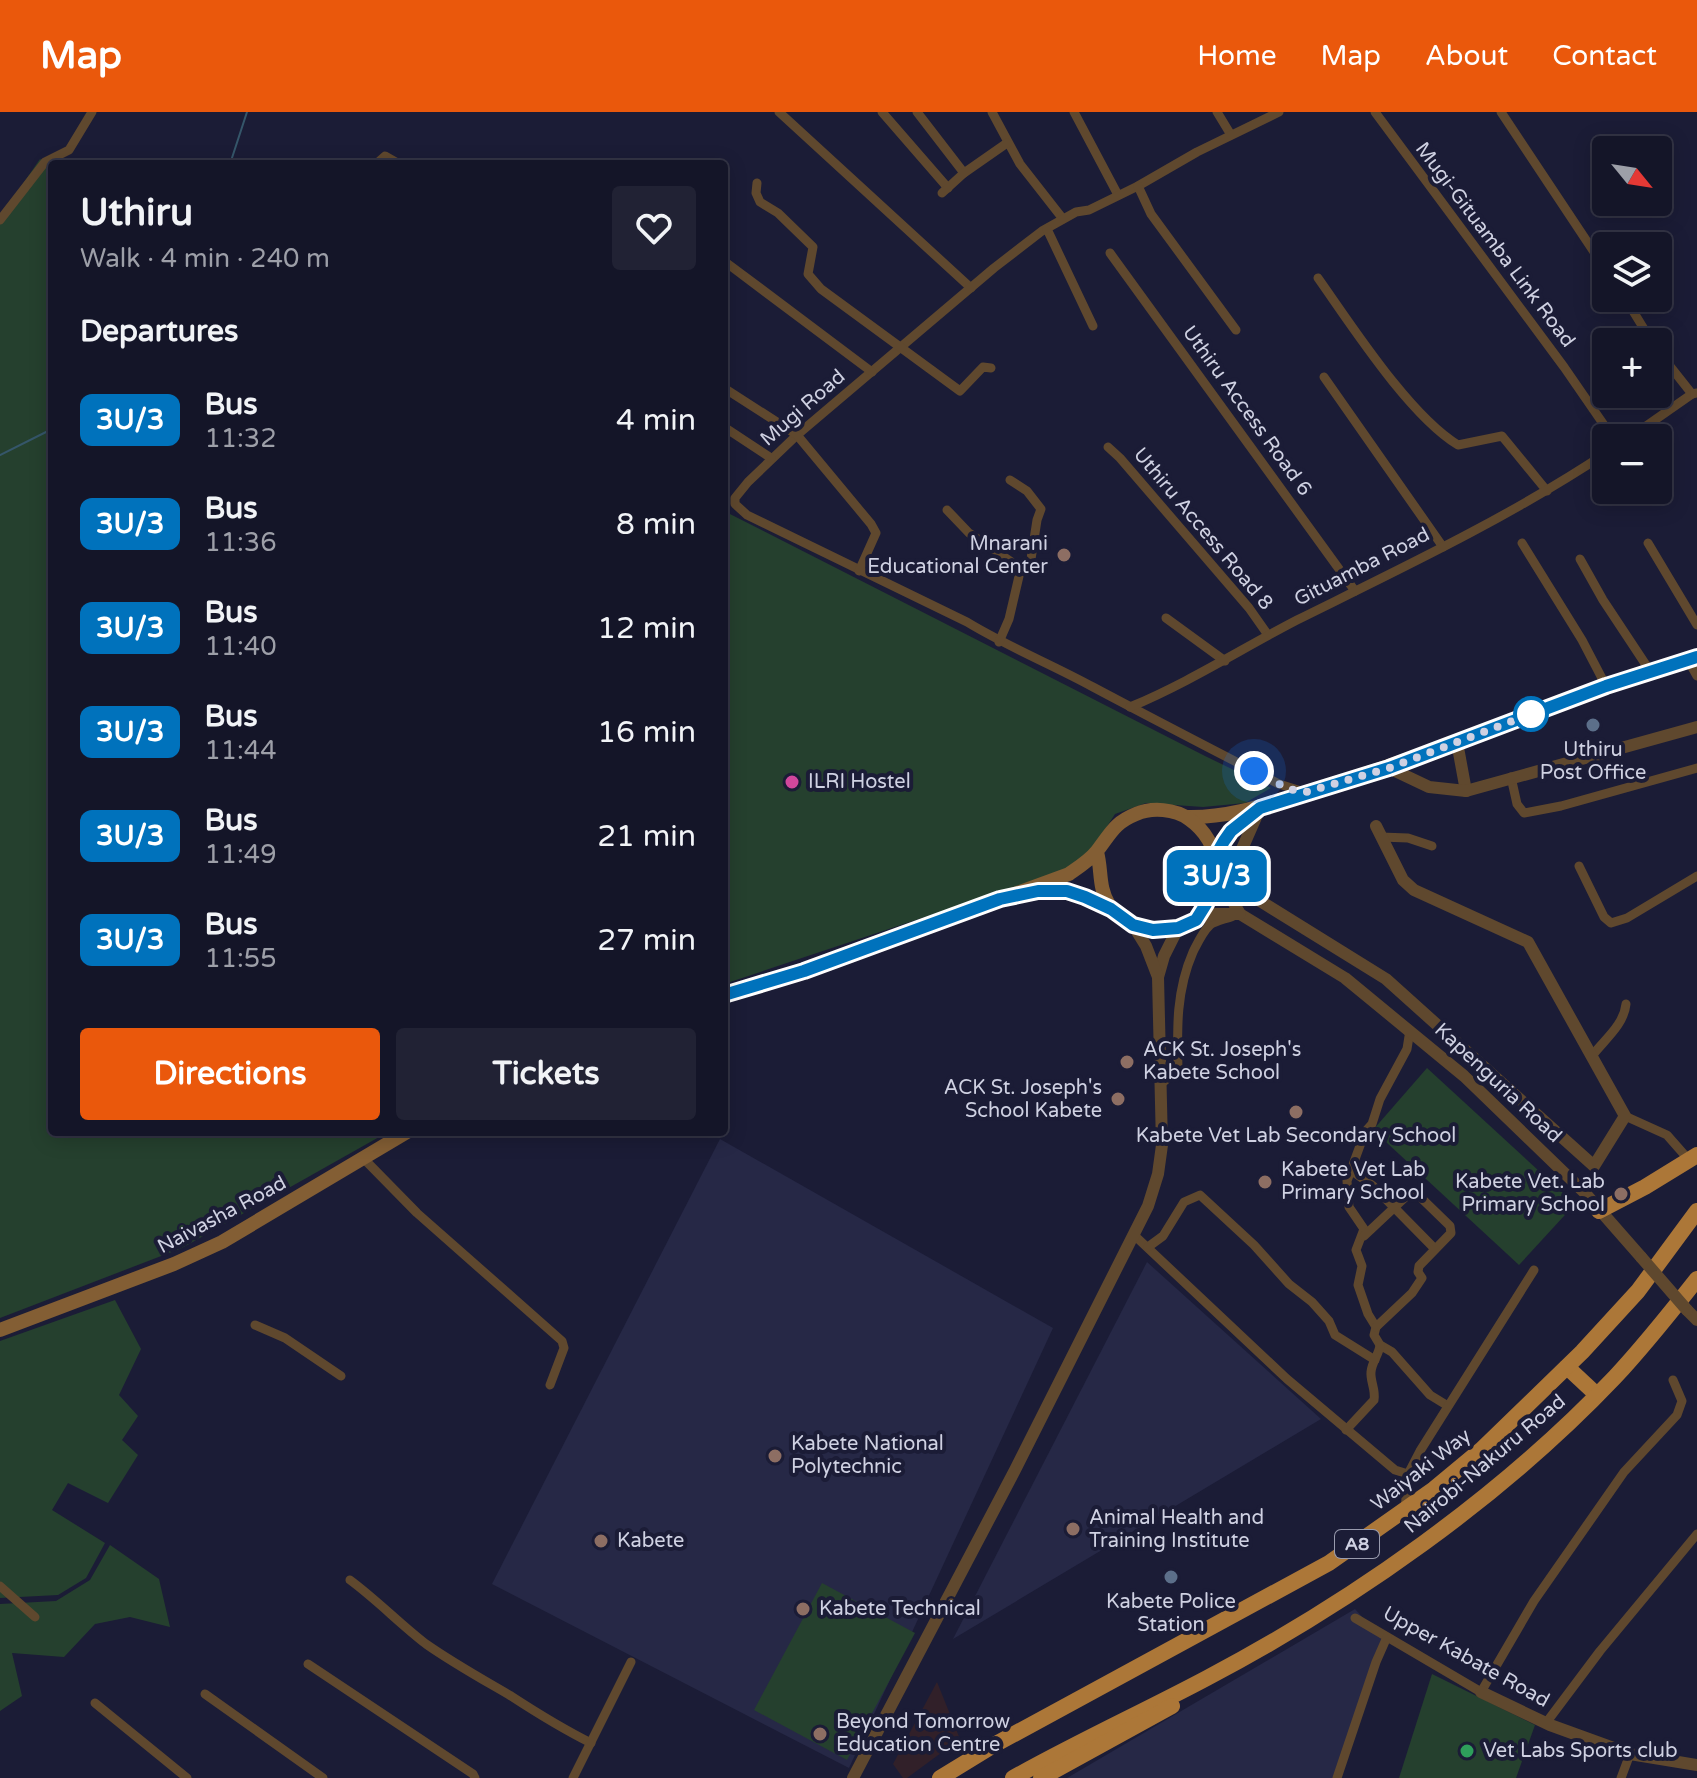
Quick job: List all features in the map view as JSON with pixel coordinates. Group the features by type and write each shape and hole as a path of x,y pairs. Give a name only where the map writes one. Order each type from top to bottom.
{"highway":[{"path":"1599,1211 1693,1158"},
{"name":"Waiyaki Way","path":"940,1778 1007,1738 1329,1563 1405,1510 1481,1450 1567,1367 1638,1291 1697,1211"},
{"name":"Nairobi-Nakuru Road","path":"1013,1778 1066,1747 1208,1677 1335,1603 1438,1531 1542,1447 1597,1395 1697,1279"},
{"path":"1567,1367 1597,1395"},
{"path":"1041,1778 1172,1707 1208,1677"}],"main road":[{"path":"728,994 804,971 1069,874 1097,852 1111,829 1140,812 1165,811 1186,817 1229,815 1263,806 1389,768 1606,686 1693,658"},
{"path":"1216,855 1231,831 1263,806"},
{"path":"1000,899 1052,890 1067,891 1111,909 1133,925 1153,930 1178,928 1196,920 1216,883 1217,874 1216,855 1203,831 1186,817"},
{"path":"1097,852 1101,889 1111,909"},
{"name":"Naivasha Road","path":"0,1330 149,1274 222,1242 401,1136"}],"street":[{"path":"49,160 69,150 92,112"},
{"path":"779,112 971,288"},
{"path":"882,112 945,190 1007,143"},
{"path":"917,112 964,173"},
{"path":"992,112 1020,164 1063,219"},
{"path":"1074,112 1118,195"},
{"path":"1217,112 1231,135"},
{"name":"Mugi Road","path":"1279,112 1138,186 1047,229 971,288 797,435 735,498 737,509 967,622 999,642 1279,784 1306,792"},
{"name":"Mugi-Gituamba Link Road","path":"1375,112 1603,424"},
{"path":"1501,112 1592,249"},
{"path":"0,220 48,160"},
{"path":"757,183 756,193 760,202 778,213 813,247 807,270 809,278 821,289 960,391 983,367 991,368"},
{"path":"1138,186 1151,214 1236,330"},
{"path":"1047,229 1093,326"},
{"name":"Uthiru Access Road 6","path":"1110,253 1355,591"},
{"path":"728,264 872,372"},
{"path":"1318,278 1397,384 1447,438 1458,445 1502,436 1547,491"},
{"path":"1650,424 1694,394 1672,368"},
{"path":"1324,377 1443,547"},
{"path":"728,391 797,435 875,530 859,571"},
{"path":"728,430 771,458"},
{"name":"Uthiru Access Road 8","path":"1108,447 1241,599 1268,635"},
{"name":"Gituamba Road","path":"1130,707 1443,547 1547,491 1592,462"},
{"path":"999,642 1009,619 1020,572 1031,559 1041,509 1027,491 1010,480"},
{"path":"947,510 969,533 1016,565 1020,572"},
{"path":"1522,543 1582,640 1606,686"},
{"path":"1648,543 1697,625"},
{"path":"1580,559 1650,671"},
{"path":"1166,618 1225,661"},
{"path":"1693,658 1697,676"},
{"path":"1389,768 1429,787 1466,791 1697,727"},
{"path":"1457,742 1466,791"},
{"path":"1511,777 1517,804 1524,813 1561,806 1697,768"},
{"path":"1263,806 1235,865 1236,886 1386,979 1591,1167 1625,1116"},
{"path":"1379,832 1432,846"},
{"path":"1379,832 1403,880 1414,890 1528,942 1625,1116 1667,1135 1693,1158"},
{"path":"1579,866 1604,917 1611,923 1627,918 1697,876"},
{"path":"1217,874 1240,914"},
{"path":"1196,920 1215,914 1240,914"},
{"path":"1162,1083 1178,1070 1179,991 1197,944 1210,925 1240,914"},
{"name":"Kapenguria Road","path":"1240,914 1318,959 1410,1030 1518,1127 1697,1320"},
{"path":"1133,925 1146,946 1158,977"},
{"path":"853,1778 1015,1470 1148,1206 1158,1174 1162,1145 1158,977 1178,928"},
{"path":"1345,978 1357,961"},
{"path":"1592,1056 1619,1025 1626,1004"},
{"path":"1376,1327 1358,1285 1362,1266 1356,1250 1364,1229 1349,1207 1346,1191 1365,1132 1372,1124 1380,1099 1407,1049 1410,1030"},
{"path":"364,1159 426,1221 562,1341 564,1348 550,1385"},
{"path":"1351,1170 1373,1186 1435,1249"},
{"path":"1362,1238 1413,1190 1450,1226 1451,1233 1419,1266 1418,1272 1422,1278 1412,1293 1376,1327 1374,1335 1380,1345 1392,1352 1430,1395 1448,1406"},
{"path":"1148,1247 1163,1236 1184,1202 1200,1195 1254,1245 1289,1284 1312,1302 1329,1321 1335,1335 1375,1360"},
{"path":"1134,1235 1287,1379 1395,1470 1408,1474"},
{"path":"1405,1510 1408,1474 1534,1270"},
{"path":"255,1325 285,1338 341,1376"},
{"path":"1346,1430 1374,1400 1376,1394 1371,1374 1380,1345"},
{"path":"1481,1692 1534,1601 1624,1472 1677,1415 1682,1401 1673,1380"},
{"path":"1546,1723 1600,1651 1697,1534"},
{"path":"350,1580 445,1656 559,1727 591,1743"},
{"path":"0,1586 35,1617"},
{"name":"Upper Kabate Road","path":"1355,1618 1481,1692 1546,1723 1630,1754 1697,1765"},
{"path":"1337,1778 1387,1637"},
{"path":"573,1778 631,1662"},
{"path":"308,1664 475,1778"},
{"path":"205,1694 323,1778"},
{"path":"95,1703 187,1778"},
{"path":"1621,1778 1630,1754"}],"shaded area":[{"name":"Kabete National Polytechnic","path":"720,1139 1053,1328 849,1768 492,1584"},
{"name":"Animal Health and Training Institute","path":"1147,1262 1321,1419 953,1639"},
{"path":"1355,1609 1383,1640 1335,1778 1067,1778"},
{"path":"937,1682 960,1739 903,1778 893,1764"}],"green space":[{"path":"40,159 48,164 48,1136 381,1136 182,1248 0,1318 0,217"},
{"path":"728,513 1271,788 1245,803 1203,807 1146,803 1115,814 1085,856 1063,871 728,983"},
{"path":"1427,1068 1575,1204 1519,1265 1373,1130"},
{"path":"115,1300 141,1349 119,1395 138,1416 122,1440 138,1455 108,1503 68,1483 52,1510 105,1543 86,1578 58,1595 0,1598 0,1341"},
{"path":"110,1545 159,1579 170,1627 130,1617 95,1624 64,1657 12,1653 22,1696 0,1711 0,1604 56,1601 90,1580"},
{"path":"822,1583 915,1633 847,1760 754,1710"},
{"name":"Vet Labs Sports club","path":"1432,1674 1535,1725 1516,1778 1399,1778"}],"waterway":[{"path":"231,160 247,112"},
{"path":"0,455 48,431"}],"bus line":[{"name":"3U/3","path":"728,994 804,971 1000,899 1038,891 1067,891 1085,897 1111,909 1133,925 1153,930 1178,928 1196,920 1206,904 1216,883 1216,855 1224,841 1231,831 1260,808 1389,768 1606,686 1697,657"}],"place":[{"name":"Mnarani Educational Center","path":"1064,555"},
{"name":"Uthiru Post Office","path":"1593,725"},
{"name":"ILRI Hostel","path":"792,782"},
{"name":"ACK St. Joseph's Kabete School","path":"1127,1062"},
{"name":"ACK St. Joseph's School Kabete","path":"1118,1099"},
{"name":"Kabete Vet Lab Secondary School","path":"1296,1112"},
{"name":"Kabete Vet Lab Primary School","path":"1265,1182"},
{"name":"Kabete Vet. Lab Primary School","path":"1621,1194"},
{"name":"Kabete National Polytechnic","path":"775,1456"},
{"name":"Animal Health and Training Institute","path":"1073,1529"},
{"name":"Kabete","path":"601,1541"},
{"name":"Kabete Police Station","path":"1171,1577"},
{"name":"Kabete Technical","path":"803,1609"},
{"name":"Beyond Tomorrow Education Centre","path":"820,1734"},
{"name":"Vet Labs Sports club","path":"1467,1751"}],"route":[{"path":"1254,771 1289,789 1306,792 1389,768 1531,714"}]}
